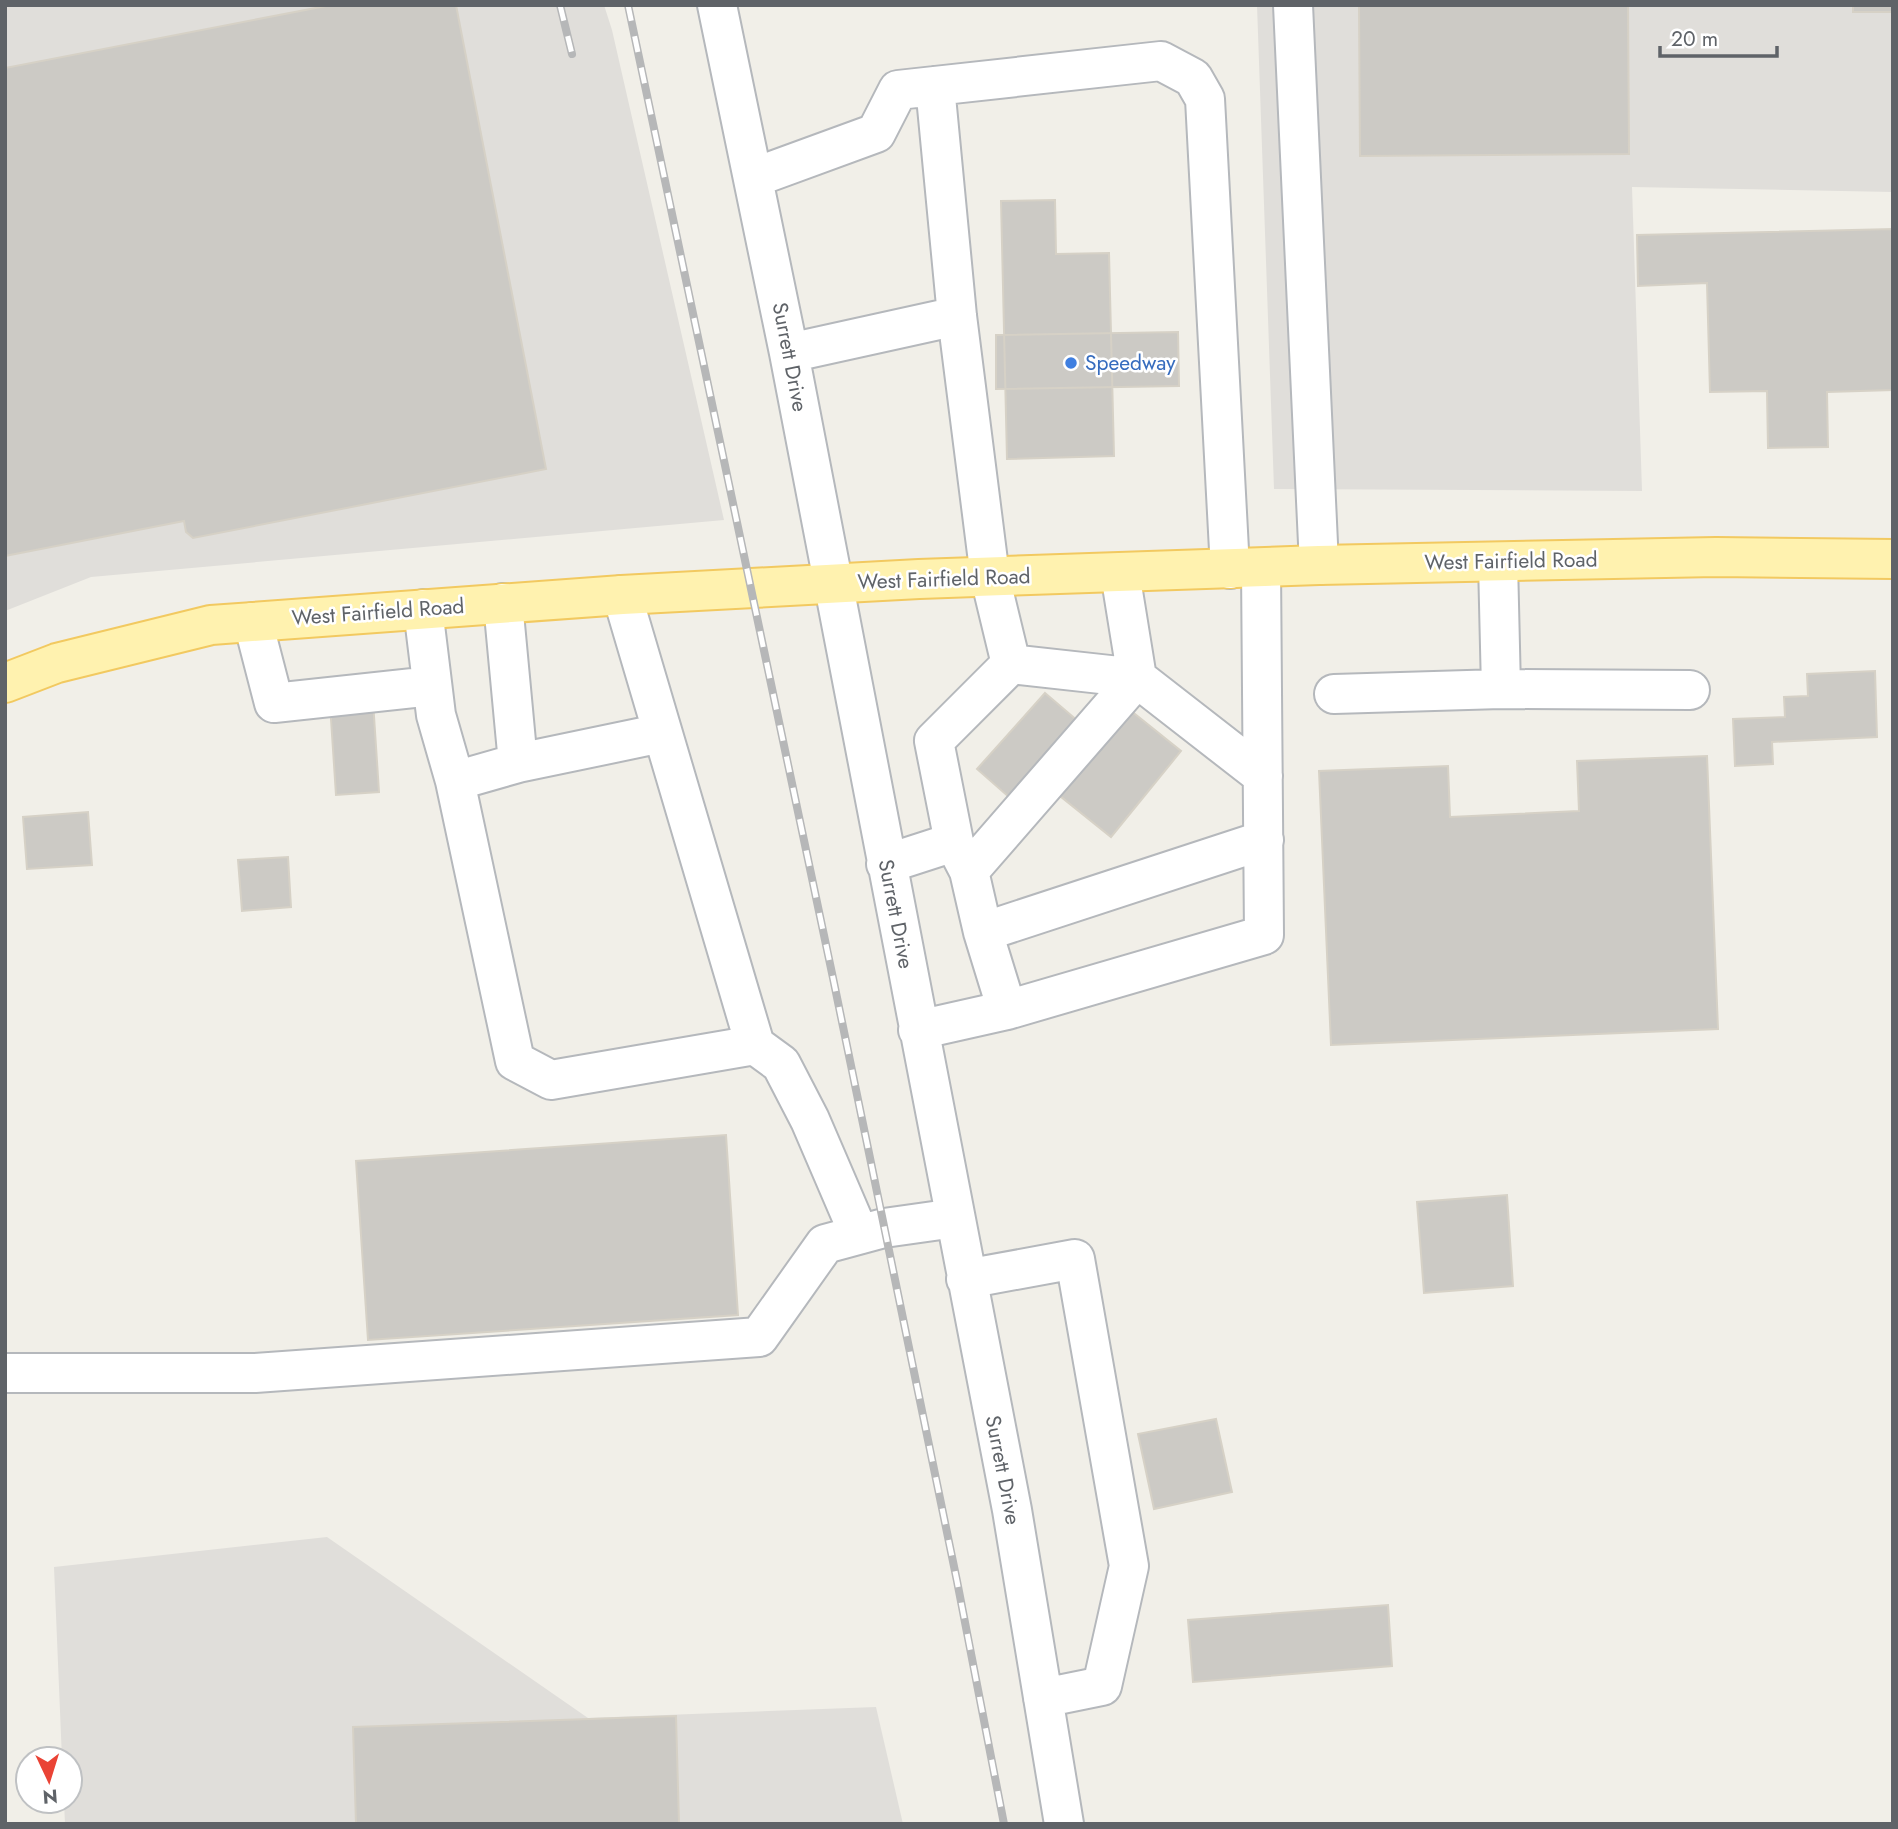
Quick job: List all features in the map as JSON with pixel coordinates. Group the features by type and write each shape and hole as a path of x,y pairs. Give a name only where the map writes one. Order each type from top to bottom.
{"main road":[{"name":"West Fairfield Road","path":"5,683 57,663 211,625 622,595 990,577 1319,565 1716,557 1893,559"}],"street":[{"name":"Surrett Drive","path":"717,5 835,584 886,864 1012,1510 1064,1824"},
{"path":"1293,5 1319,565"},
{"path":"753,178 876,133 898,90 1161,61 1193,78 1205,99 1263,776 1264,934 1007,1010 918,1030"},
{"path":"935,86 957,316 990,577 1011,664"},
{"path":"789,353 957,316"},
{"path":"1498,562 1501,689"},
{"path":"1120,573 1137,678"},
{"path":"622,595 755,1045 781,1064 810,1120 859,1234"},
{"path":"503,603 518,763"},
{"path":"423,609 436,715 455,780 515,1061 551,1080 755,1045"},
{"path":"253,622 274,703 432,686"},
{"path":"1011,664 1137,678 1263,776"},
{"path":"1007,1010 962,857 934,741 1011,664"},
{"path":"886,864 962,857 1137,678"},
{"path":"1334,694 1501,689 1690,690"},
{"path":"455,780 518,763 662,733"},
{"path":"983,932 1264,840"},
{"path":"5,1373 255,1373 759,1337 825,1244 884,1228 955,1218"},
{"path":"966,1279 1075,1259 1129,1566 1102,1686 1043,1698"}],"shaded area":[{"path":"5,5 604,5 612,30 724,520 91,577 5,611"},
{"path":"1257,5 1893,5 1893,192 1632,187 1642,491 1274,489"},
{"path":"327,1537 588,1718 876,1707 903,1824 65,1824 65,1815 84,1815 84,1745 61,1745 54,1567"}],"building":[{"path":"331,5 456,5 546,469 193,538 186,532 184,521 5,556 5,68"},
{"path":"1359,5 1628,5 1629,154 1360,156"},
{"path":"1853,5 1893,5 1893,12 1853,12"},
{"path":"1055,200 1056,254 1109,253 1114,456 1007,459 1001,201"},
{"path":"1893,229 1893,390 1827,392 1828,447 1768,448 1767,391 1710,392 1707,283 1638,286 1637,235"},
{"path":"1178,332 1179,386 996,389 996,335"},
{"path":"1875,671 1877,737 1772,742 1773,764 1735,766 1733,719 1785,717 1784,697 1808,696 1807,674"},
{"path":"1045,693 1085,727 1018,805 977,769"},
{"path":"373,701 379,792 336,795 330,704"},
{"path":"1125,706 1181,751 1111,837 1055,792"},
{"path":"1707,756 1718,1029 1331,1045 1319,771 1448,766 1450,817 1579,811 1577,761"},
{"path":"88,812 92,865 27,869 23,817"},
{"path":"288,857 291,907 242,911 238,860"},
{"path":"726,1135 738,1315 368,1340 356,1161"},
{"path":"1507,1195 1513,1286 1424,1293 1417,1202"},
{"path":"1216,1419 1232,1492 1154,1509 1138,1434"},
{"path":"1388,1605 1392,1666 1193,1682 1188,1620"},
{"path":"676,1716 679,1824 356,1824 353,1727"}],"railway":[{"path":"560,5 572,54"},
{"path":"628,5 833,978 1004,1824"}],"place":[{"name":"Speedway","path":"1071,363"}]}
